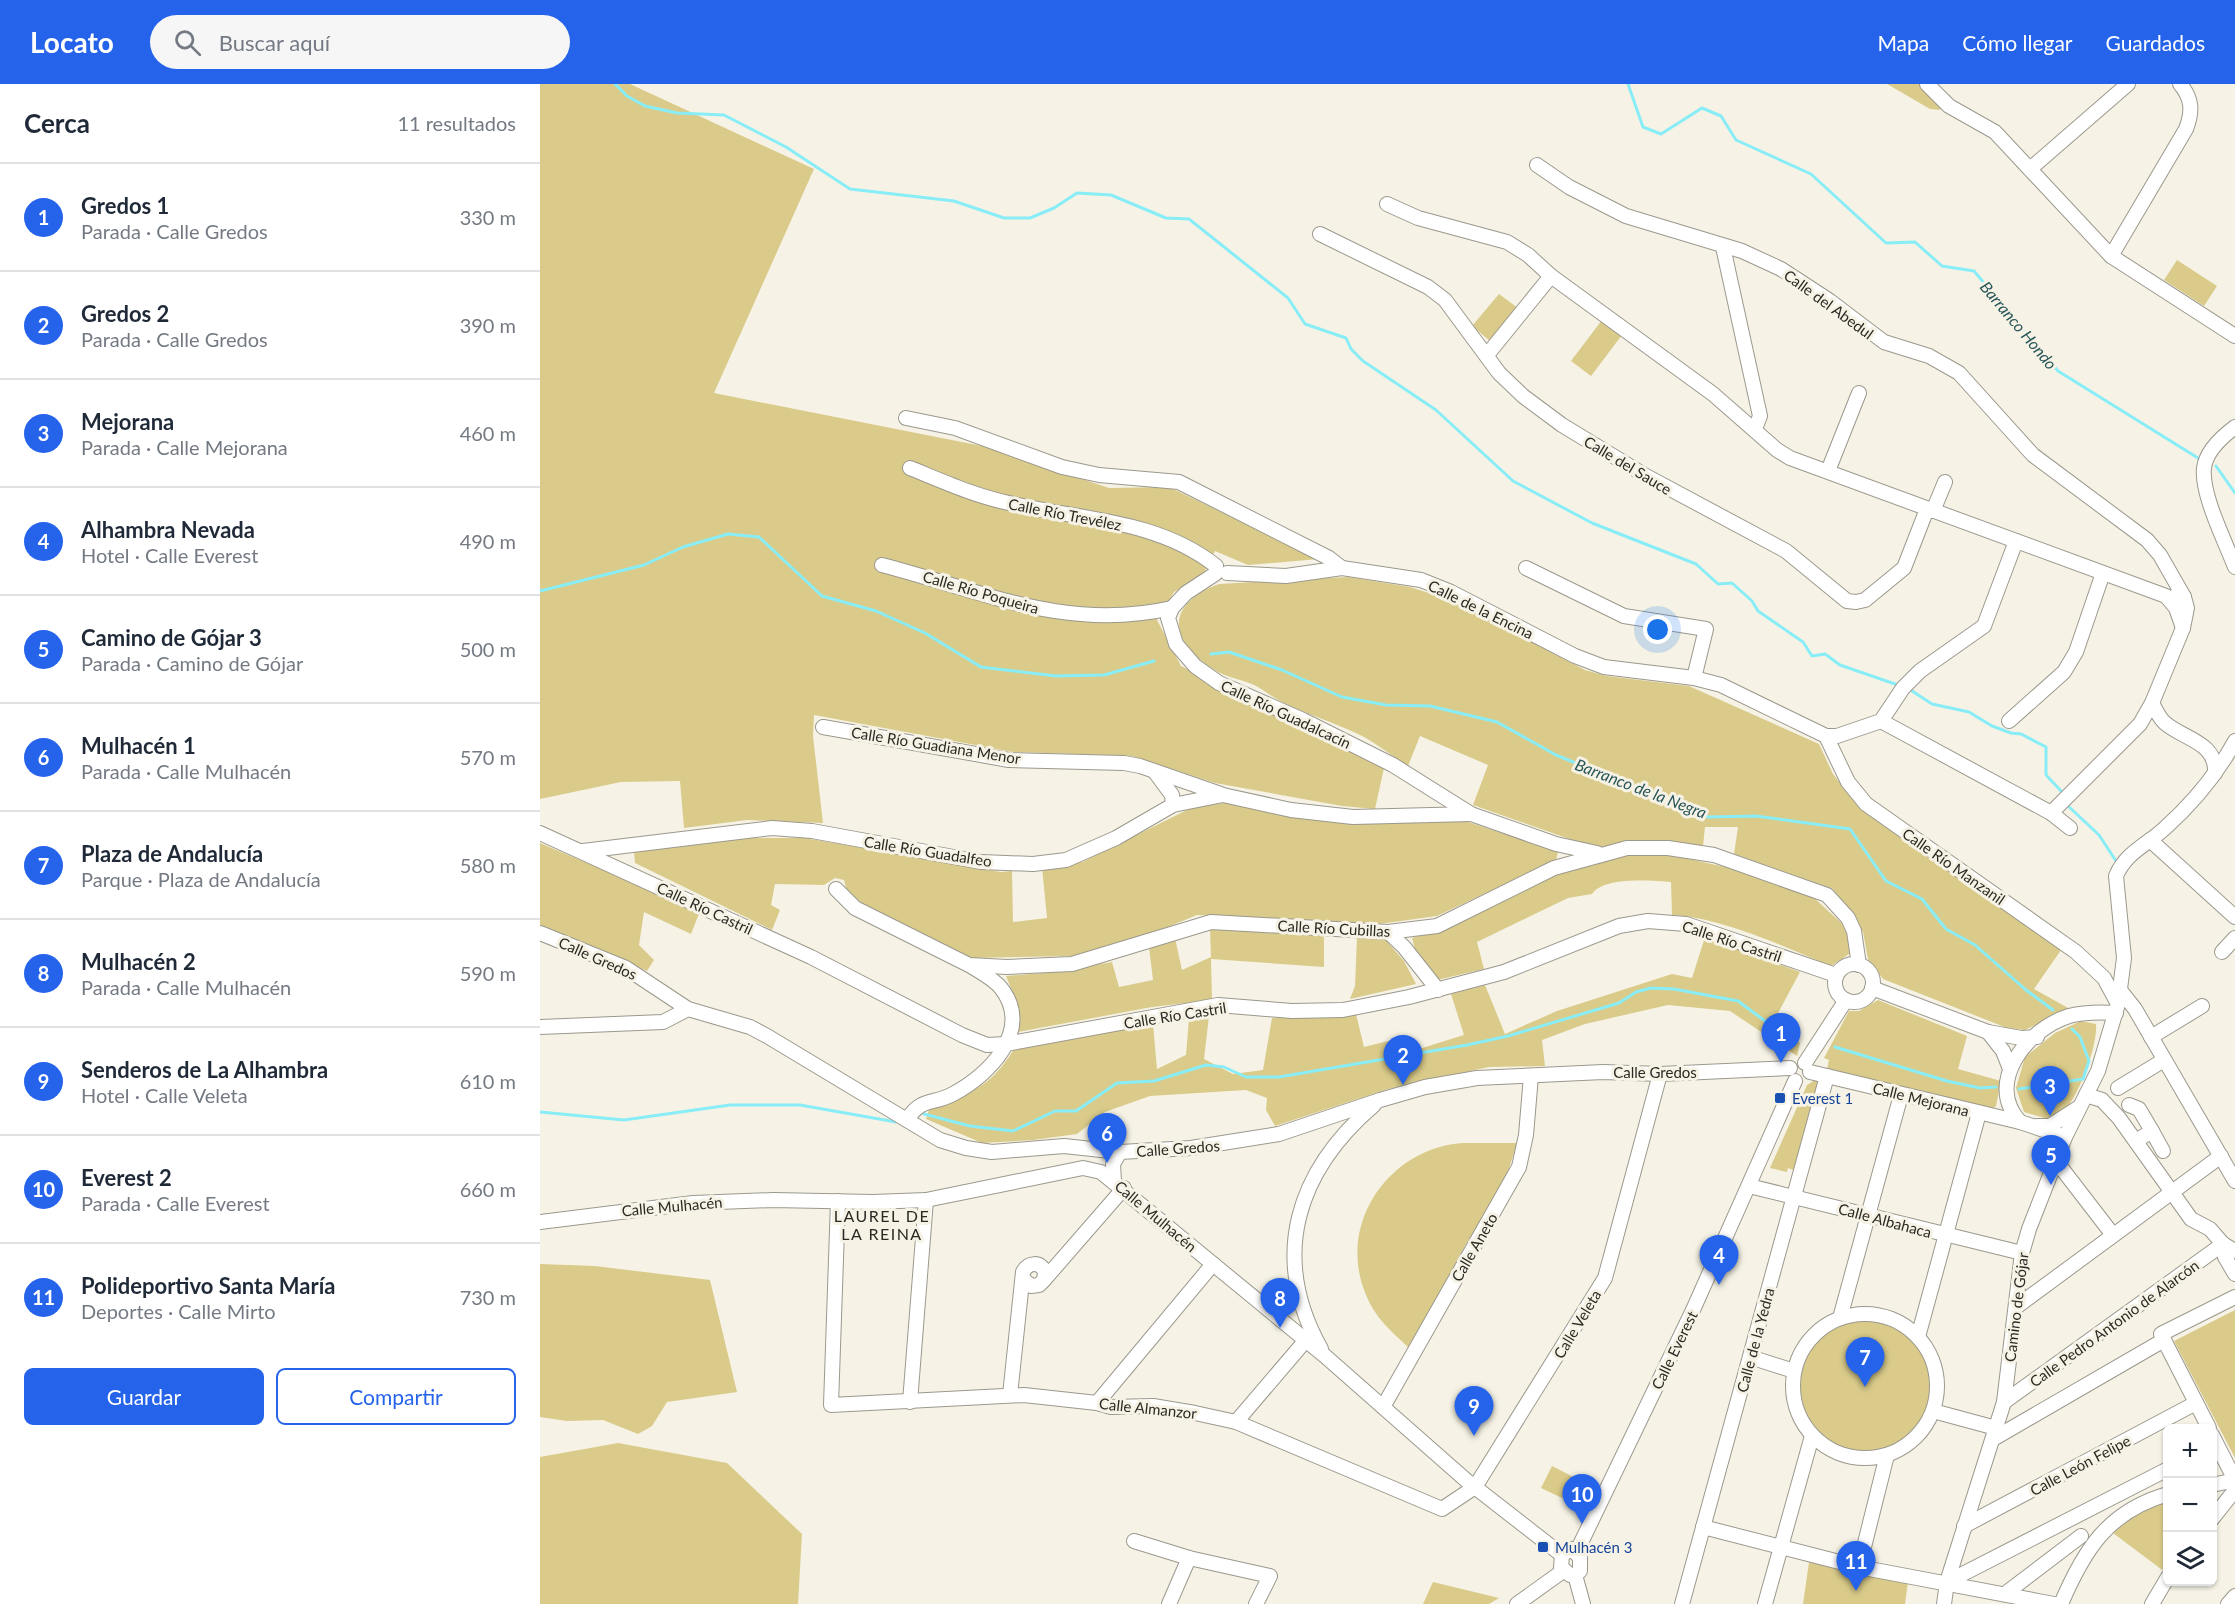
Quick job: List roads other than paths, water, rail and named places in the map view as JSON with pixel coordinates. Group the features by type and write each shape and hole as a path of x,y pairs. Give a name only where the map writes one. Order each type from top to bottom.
{"street":[{"path":"1927,84 1948,106 1995,132 2111,256 2235,336"},
{"path":"2030,169 2128,84"},
{"path":"2111,256 2186,129 2191,107 2188,95 2180,84"},
{"name":"Calle del Abedul","path":"1537,165 1569,187 1626,216 1742,251 1805,283 1884,342 1929,356 1959,373 2033,455 2147,540 2160,555 2184,597"},
{"path":"1387,204 1418,218 1507,242 1528,255 1551,276 1713,394 1777,450 1790,458 2166,596 2176,608 2182,628"},
{"name":"Calle del Sauce","path":"1320,234 1428,287 1452,307 1499,373 1523,396 1562,425 1655,482 1786,551 1847,601 1865,600 1904,568 1945,482"},
{"path":"1723,247 1760,416 1755,429"},
{"path":"1487,355 1551,276"},
{"path":"1828,471 1859,393"},
{"path":"906,418 955,428 1071,469 1099,476 1179,482 1329,558 1342,568"},
{"path":"2235,427 2211,452 2204,467 2208,493 2235,567"},
{"name":"Calle Río Trevélez","path":"910,468 1007,503 1146,530 1177,540 1219,571"},
{"path":"1826,736 1837,736 1881,721 1903,688 1920,671 1984,626 2016,541"},
{"name":"Calle Río Poqueira","path":"882,566 952,583 993,599 1031,609 1110,616 1153,612 1170,613"},
{"name":"Calle de la Encina","path":"1219,571 1286,576 1342,568 1421,580 1451,592 1575,656 1604,667 1694,678 1729,689 1826,736"},
{"path":"1526,568 1623,616 1706,629 1694,678"},
{"path":"1170,613 1186,593 1219,571"},
{"path":"2008,721 2064,672 2076,652 2103,573"},
{"path":"2051,813 2140,724 2152,703 2182,628 2187,608 2184,597 2175,594 2166,596"},
{"name":"Calle Río Guadalcacín","path":"1170,613 1176,644 1195,666 1219,683 1303,720 1383,760 1471,814 1556,843 1602,854"},
{"path":"2152,703 2164,723 2205,747 2215,766 2215,773"},
{"path":"1881,721 2051,813 2070,828"},
{"path":"2140,724 2164,723"},
{"name":"Calle Río Guadiana Menor","path":"823,727 1009,760 1096,760 1140,766 1223,795"},
{"name":"Calle Río Manzanil","path":"1826,736 1848,782 1866,804 2076,952 2104,978 2151,1037 2235,1181"},
{"path":"2205,747 2234,743"},
{"path":"2234,743 2215,773 2189,804 2150,840 2235,917"},
{"path":"1155,772 1172,795 1173,805"},
{"path":"1418,814 1425,795 1422,785"},
{"name":"Calle Río Guadalfeo","path":"583,851 772,828 812,831 981,862 1034,864 1066,860 1116,838 1173,805 1223,795 1291,810 1353,817 1471,814"},
{"name":"Calle Río Castril","path":"540,833 811,957 962,1035 987,1045 1006,1044 1218,1005 1292,1011 1343,1010 1417,995 1504,972 1619,926 1648,921 1686,924 1836,975"},
{"name":"Camino de Gójar","path":"1944,1604 1947,1582 2004,1402 2022,1253 2065,1137 2098,1071 2119,996 2124,958 2116,876 2121,865 2133,852 2150,840"},
{"path":"618,867 614,861 621,845"},
{"name":"Calle Río Cubillas","path":"836,889 855,908 969,965 1007,967 1072,964 1211,922 1388,932 1437,926 1554,868 1627,848 1668,848 1714,855 1827,895 1851,925 1859,965"},
{"path":"1404,947 1404,937 1410,930"},
{"path":"1388,932 1404,947 1437,990"},
{"name":"Calle Gredos","path":"540,933 626,968 688,1009 750,1027 940,1140 966,1148 992,1152 1064,1146 1120,1152 1238,1143 1279,1134 1425,1087 1477,1078 1603,1072 1792,1075"},
{"path":"2222,952 2235,938"},
{"path":"907,1120 914,1108 926,1102 950,1096 972,1083 991,1066 1006,1044 1012,1025 1010,1004 998,984 969,965"},
{"path":"1859,965 1869,971 1872,988 1864,999 1845,1000 1835,987 1836,975 1843,967 1859,965"},
{"path":"998,984 998,975 1007,967"},
{"path":"1417,995 1422,982 1420,970"},
{"path":"2026,1124 2010,1112 2007,1100 2010,1069 2015,1055 2037,1037 2068,1017 2092,1012 2119,996 2104,978"},
{"path":"1872,988 1988,1032 2021,1038 2037,1037"},
{"path":"1792,1075 1805,1081 1808,1067 1845,1000"},
{"path":"2151,1037 2202,1006"},
{"path":"540,1027 663,1022 688,1009"},
{"path":"1988,1032 2002,1051 2010,1069"},
{"path":"2118,1088 2164,1060"},
{"name":"Calle Mejorana","path":"1808,1067 1827,1076 2026,1124 2065,1137"},
{"name":"Calle Veleta","path":"1475,1487 1605,1278 1660,1074"},
{"name":"Calle Everest","path":"1576,1551 1693,1310 1749,1186 1792,1075"},
{"name":"Calle Aneto","path":"1383,1407 1519,1167 1526,1135 1531,1076"},
{"name":"Calle de la Yedra","path":"1682,1604 1827,1076"},
{"path":"1840,1318 1901,1095"},
{"path":"2086,1095 2102,1100 2119,1118 2191,1219 2210,1229 2229,1247 2225,1257 2235,1274"},
{"path":"1325,1356 1309,1327 1298,1286 1294,1256 1296,1223 1309,1185 1321,1163 1356,1120 1380,1100"},
{"path":"1918,1337 1945,1236 1984,1114 2002,1108 2007,1100"},
{"path":"2129,1105 2139,1109 2163,1151"},
{"name":"Calle Mejorana","path":"2026,1124 2050,1126 2079,1107"},
{"path":"2136,1141 2152,1131"},
{"path":"1010,1395 1020,1288 1023,1279 1028,1285 1035,1286 1044,1280 1119,1185 1113,1164 1120,1152"},
{"path":"2016,1307 2221,1156"},
{"path":"2056,1161 2113,1235"},
{"name":"Calle Mulhacén","path":"540,1222 693,1203 926,1200 1083,1168 1101,1172 1325,1356 1475,1487 1562,1555"},
{"name":"Calle Albahaca","path":"1749,1186 1945,1236 2022,1253"},
{"path":"910,1402 926,1200"},
{"name":"Calle Almanzor","path":"838,1201 831,1405 1010,1395 1097,1403 1111,1407 1153,1406 1236,1422 1442,1509 1451,1506 1475,1487"},
{"name":"Calle Pedro Antonio de Alarcón","path":"2004,1402 2229,1247"},
{"path":"1097,1403 1213,1264"},
{"path":"2207,1424 2161,1334 2235,1296"},
{"path":"1858,1314 1876,1314 1894,1319 1918,1337 1934,1362 1937,1377 1935,1407 1923,1430 1912,1441 1887,1455 1870,1459 1852,1458 1835,1453 1812,1436 1799,1416 1793,1394 1794,1371 1806,1344 1827,1324 1858,1314"},
{"path":"1236,1422 1306,1340"},
{"path":"1935,1407 1996,1429 2164,1340"},
{"path":"1750,1358 1794,1371"},
{"name":"Calle León Felipe","path":"1964,1526 2196,1403"},
{"path":"1766,1604 1812,1436"},
{"path":"2217,1447 2235,1480 2217,1484"},
{"path":"1859,1567 1887,1455"},
{"path":"1947,1582 2163,1472"},
{"path":"2217,1513 2235,1490"},
{"path":"2061,1604 2089,1546 2128,1510 2163,1496"},
{"path":"1406,1504 1424,1502"},
{"path":"1703,1527 1859,1567 2006,1593 2054,1604"},
{"path":"2006,1593 2081,1536"},
{"path":"1134,1541 1189,1558 1270,1576 1256,1604"},
{"path":"1517,1604 1569,1573 1580,1571 1581,1563 1576,1551 1571,1549 1562,1555 1560,1561 1569,1573 1582,1604"},
{"path":"1169,1604 1189,1558"},
{"path":"2152,1604 2163,1585"},
{"path":"2228,1604 2235,1596"}],"waterway":[{"path":"615,84 627,96 645,106 677,113 724,115 786,147 850,189 954,201 1004,218 1030,218 1054,208 1077,193 1111,195 1166,218 1189,219 1288,298 1305,324 1346,338 1351,349 1363,361 1436,410 1513,481 1592,523 1696,564 1718,584 1732,583 1752,601 1758,611 1803,642 1812,656 1825,654 1840,665 1895,684"},
{"name":"Barranco Hondo","path":"1628,84 1643,127 1661,134 1702,108 1721,116 1736,140 1811,174 1886,243 1915,242 1942,266 1974,271 2058,371 2198,458"},
{"name":"Barranco Hondo","path":"2216,466 2235,493"},
{"name":"Barranco de la Negra","path":"540,591 644,565 683,547 728,534 759,537 822,596 876,611 925,633 981,667 1056,676 1104,675 1154,661"},
{"name":"Barranco de la Negra","path":"1211,654 1229,652 1282,670 1342,697 1386,705 1430,706 1497,722 1556,755 1708,817 1756,816 1850,829 1886,881 1922,899 1946,929 1975,945 2026,990 2053,1010"},
{"path":"1909,689 1932,704 1969,712 1992,726 2021,734 2046,747 2046,775 2062,792"},
{"path":"2067,805 2099,835 2116,861"},
{"path":"924,1114 970,1126 1013,1131 1055,1111 1076,1111 1117,1083 1154,1081 1206,1065 1224,1067 1246,1077 1279,1077 1467,1045 1508,1036 1619,1003 1636,992 1651,988 1674,989 1738,1001 1784,1035 1798,1036"},
{"path":"2019,1089 2083,1079 2089,1061 2080,1037 2072,1029"},
{"path":"1835,1047 1947,1081 1980,1088 1996,1087"},
{"path":"540,1112 624,1120 730,1105 800,1105 896,1122"}],"place":[{"name":"Gredos 1","path":"1781,1063"},
{"name":"Gredos 2","path":"1403,1085"},
{"name":"Everest 1","path":"1780,1098"},
{"name":"Mejorana","path":"2050,1116"},
{"name":"Mulhacén 1","path":"1107,1163"},
{"name":"Camino de Gójar 3","path":"2051,1185"},
{"name":"Alhambra Nevada","path":"1719,1285"},
{"name":"Mulhacén 2","path":"1280,1328"},
{"name":"Plaza de Andalucía","path":"1865,1387"},
{"name":"Senderos de La Alhambra","path":"1474,1436"},
{"name":"Everest 2","path":"1582,1524"},
{"name":"Mulhacén 3","path":"1543,1547"},
{"name":"Polideportivo Santa María","path":"1856,1591"}],"district":[{"name":"LAUREL DE LA REINA","path":"882,1224"}]}
